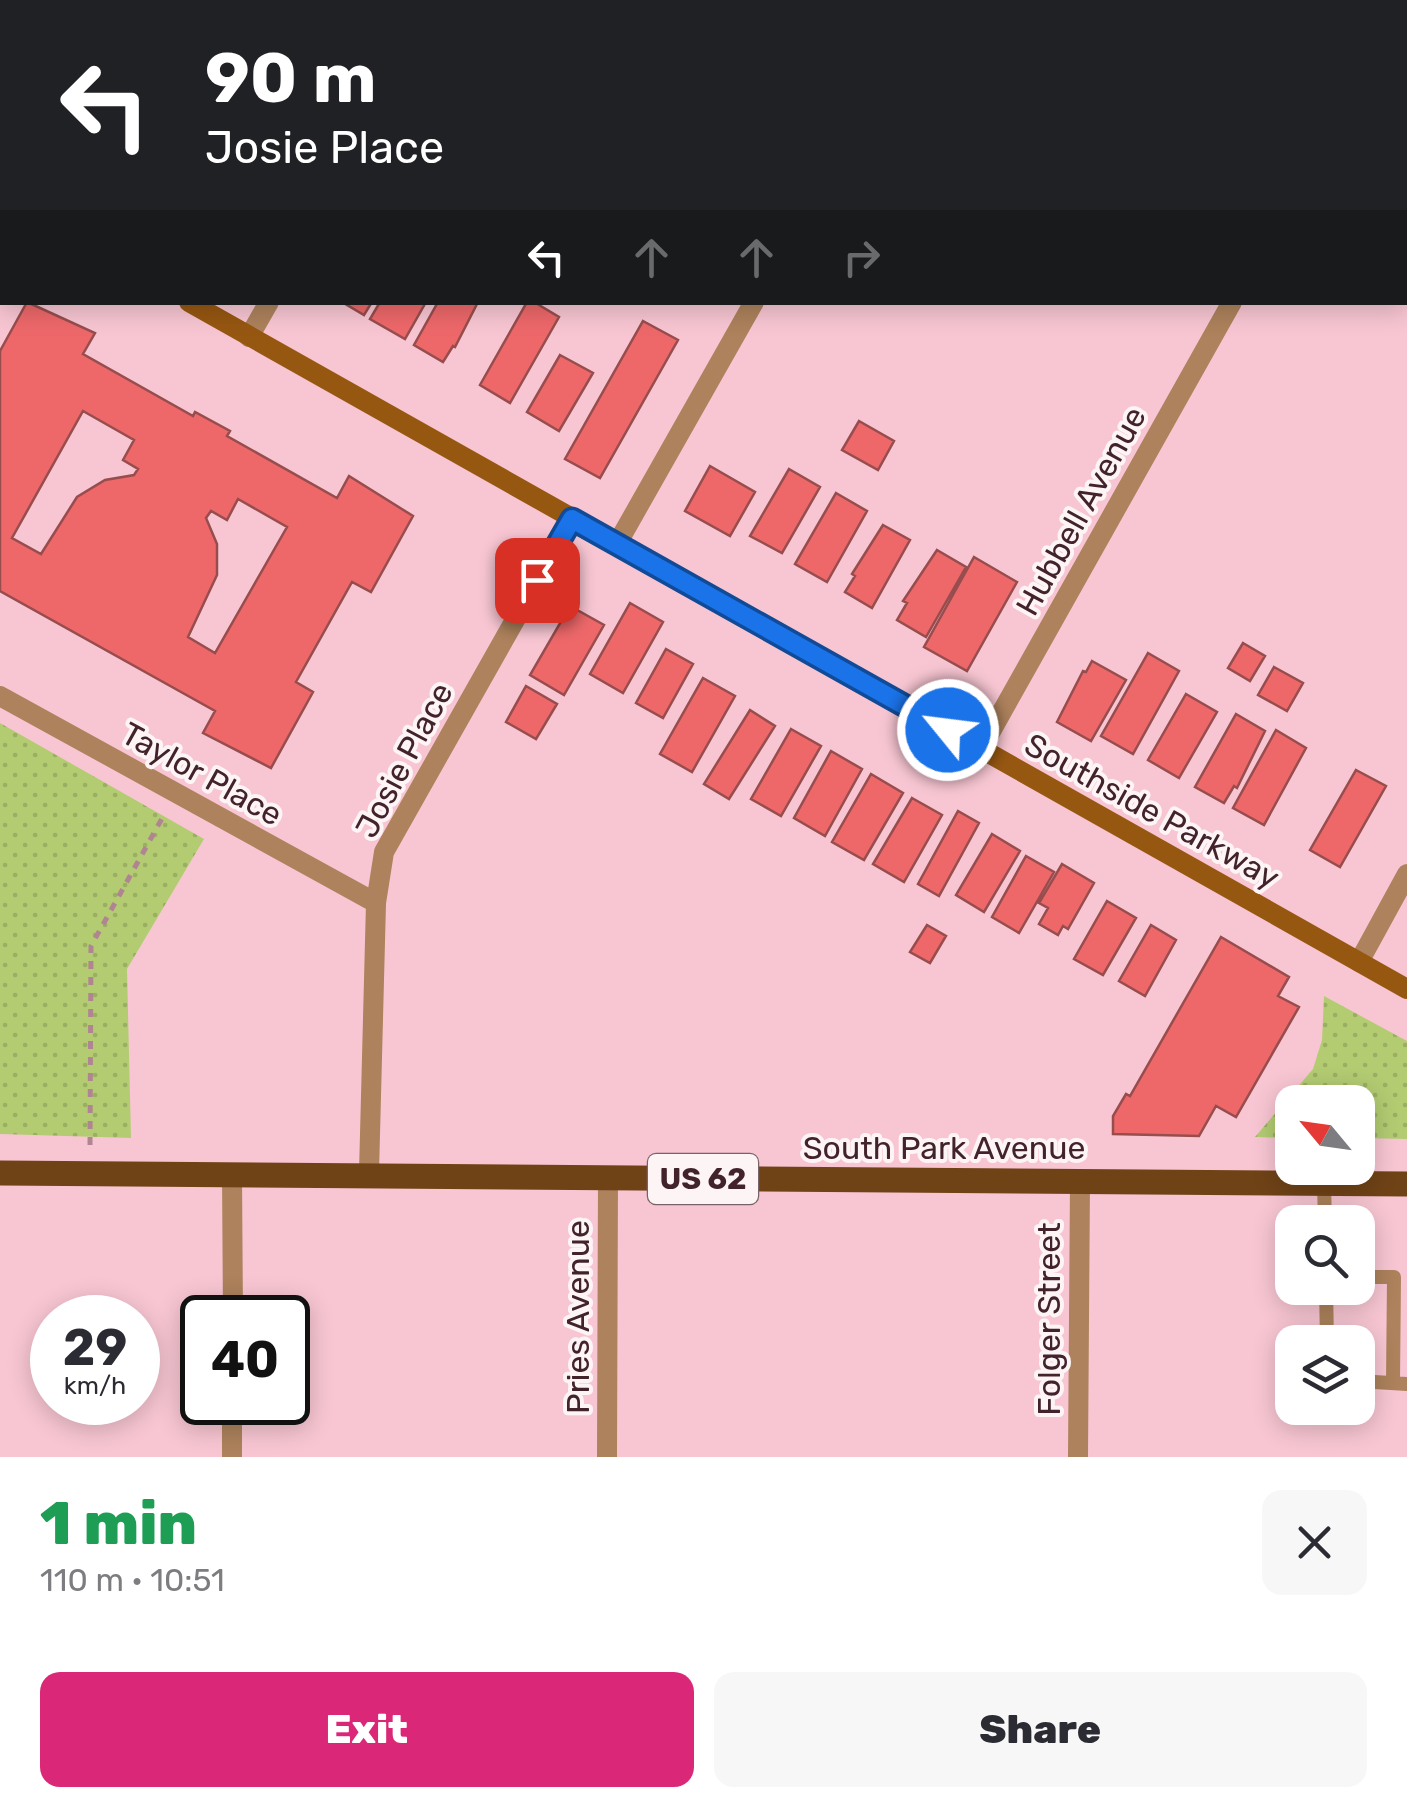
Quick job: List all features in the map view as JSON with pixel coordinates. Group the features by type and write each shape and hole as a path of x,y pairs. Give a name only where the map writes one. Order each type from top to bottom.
{"main road":[{"name":"South Park Avenue","path":"0,1173 369,1173 1275,1184"},
{"name":"South Park Avenue","path":"1375,1184 1407,1184"}],"street":[{"name":"Southside Parkway","path":"194,305 1407,989"},
{"path":"249,337 266,305"},
{"path":"617,544 752,305"},
{"name":"Hubbell Avenue","path":"981,749 1230,305"},
{"name":"Josie Place","path":"369,1173 376,903 384,852 572,519"},
{"name":"Taylor Place","path":"0,696 376,903"},
{"path":"1359,962 1407,874"},
{"path":"232,1174 232,1295"},
{"name":"Pries Avenue","path":"608,1178 608,1457"},
{"name":"Folger Street","path":"1078,1457 1080,1182"},
{"path":"232,1425 232,1457"}],"lane":[{"path":"1375,1277 1394,1277 1400,1384 1375,1382"}],"path":[{"path":"90,1173 91,946 166,812"}],"green space":[{"path":"0,723 204,839 127,969 131,1138 0,1134"},
{"path":"1324,996 1407,1041 1407,1139 1375,1138 1375,1085 1299,1085 1313,1069 1322,1040"},
{"path":"1275,1114 1275,1138 1255,1137"}],"building":[{"path":"25,305 34,305 95,333 83,354 193,416 195,412 230,431 227,436 337,498 349,476 413,516 371,592 352,582 296,682 313,692 271,768 203,733 215,711 0,591 0,351","holes":["83,411 134,440 123,460 138,469 134,475 105,480 77,497 41,554 12,538","238,499 287,527 215,653 188,637 217,575 217,544 206,518 211,511 227,520"]},
{"path":"347,305 370,305 364,315"},
{"path":"378,305 424,305 405,339 370,319"},
{"path":"436,305 476,305 443,362 414,345"},
{"path":"525,305 539,305 559,317 510,403 480,385"},
{"path":"643,321 678,340 600,478 565,459"},
{"path":"560,355 593,373 559,431 527,412"},
{"path":"859,421 894,441 878,470 842,450"},
{"path":"710,466 755,492 730,536 685,511"},
{"path":"789,469 820,487 782,553 750,536"},
{"path":"836,493 867,511 827,582 795,564"},
{"path":"883,525 910,540 872,608 845,592"},
{"path":"937,550 966,567 926,637 897,620 907,603 903,601"},
{"path":"974,557 1017,582 967,671 924,647"},
{"path":"630,603 663,622 623,693 590,674"},
{"path":"570,606 604,625 564,695 530,675"},
{"path":"1243,643 1265,656 1250,681 1228,668"},
{"path":"666,649 693,664 663,718 636,703"},
{"path":"1148,653 1179,671 1133,754 1101,736"},
{"path":"1092,661 1126,680 1091,741 1057,722"},
{"path":"1274,667 1303,683 1287,711 1258,695"},
{"path":"703,678 735,696 692,772 660,754"},
{"path":"526,686 557,704 536,739 506,722"},
{"path":"1186,694 1217,712 1179,778 1148,760"},
{"path":"750,710 775,726 729,799 704,784"},
{"path":"1236,714 1265,731 1237,788 1234,786 1224,803 1195,787"},
{"path":"791,729 821,746 781,816 751,799"},
{"path":"1276,730 1306,748 1264,825 1233,808"},
{"path":"831,751 862,769 825,836 794,818"},
{"path":"1356,770 1386,786 1340,867 1310,850"},
{"path":"871,774 903,793 864,860 832,842"},
{"path":"912,798 942,815 904,882 873,864"},
{"path":"958,811 979,823 939,896 918,884"},
{"path":"992,834 1020,851 984,912 956,895"},
{"path":"1026,856 1054,872 1019,933 992,917"},
{"path":"1062,864 1094,883 1068,929 1063,926 1058,935 1039,924 1048,908 1039,903"},
{"path":"1107,901 1136,918 1103,975 1074,959"},
{"path":"927,925 946,936 930,963 910,952"},
{"path":"1151,925 1176,940 1145,996 1119,981"},
{"path":"1221,937 1289,977 1278,996 1299,1007 1236,1117 1216,1106 1199,1136 1113,1134 1113,1116 1126,1094 1130,1096"}],"route":[{"path":"537,580 572,519 948,730"}]}
